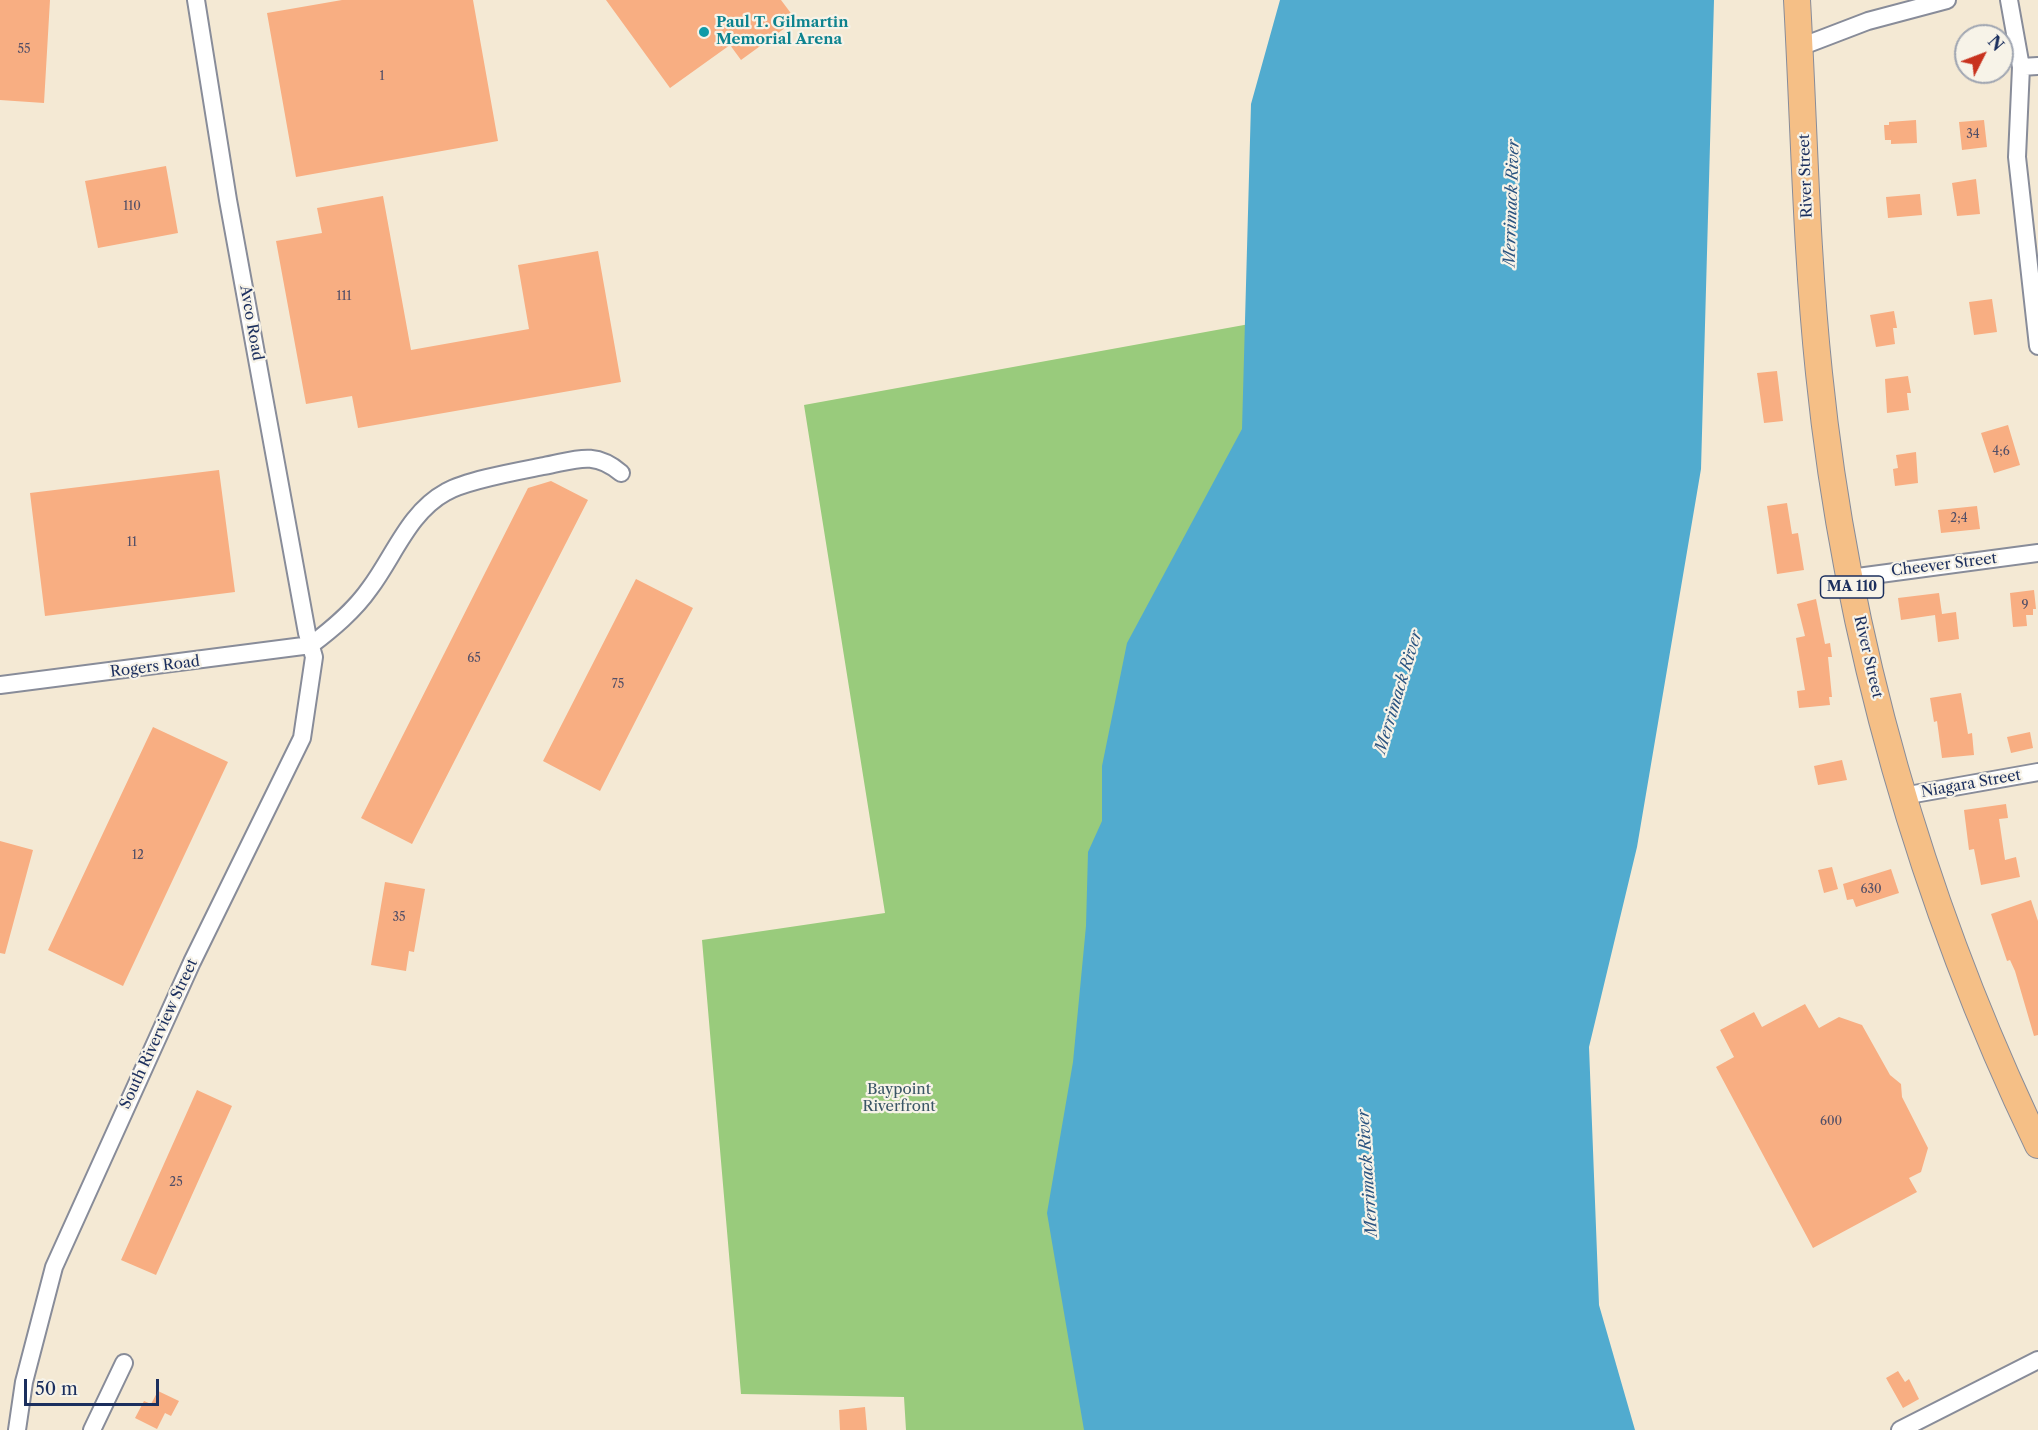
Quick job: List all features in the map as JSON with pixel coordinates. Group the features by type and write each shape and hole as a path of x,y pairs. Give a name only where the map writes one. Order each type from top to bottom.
{"main road":[{"name":"River Street","path":"1797,0 1809,258 1819,375 1850,578 1872,678 1904,796 1948,937 2012,1092 2036,1138"}],"street":[{"name":"Avco Road","path":"196,0 228,200 311,645"},
{"path":"1800,47 1868,21 1947,0"},
{"path":"2009,0 2030,67 2017,157 2032,254 2038,346"},
{"path":"311,645 336,626 370,589 402,538 426,506 448,491 514,472 585,458 607,461 621,473"},
{"name":"Cheever Street","path":"1850,578 2038,553"},
{"name":"Rogers Road","path":"0,685 311,645"},
{"name":"South Riverview Street","path":"17,1430 24,1382 54,1267 192,962 302,738 314,657 311,645"},
{"name":"Niagara Street","path":"1904,796 2038,772"},
{"path":"1900,1430 2038,1360"},
{"path":"92,1430 124,1363"}],"green space":[{"name":"Baypoint Riverfront","path":"1266,321 1105,1430 906,1430 904,1397 741,1394 702,940 885,913 804,405"}],"water":[{"name":"Merrimack River","path":"1280,0 1714,0 1701,469 1637,847 1589,1047 1599,1305 1635,1430 1084,1430 1047,1213 1073,1062 1086,926 1088,852 1102,821 1102,766 1127,643 1242,429 1251,104"}],"building":[{"path":"0,0 50,0 44,103 0,100"},
{"path":"342,0 473,0 498,141 296,177 267,13"},
{"name":"Paul T. Gilmartin Memorial Arena","path":"606,0 781,0 796,20 741,60 730,45 670,88"},
{"path":"1916,120 1917,143 1891,144 1891,140 1885,140 1884,125 1889,125 1889,122"},
{"path":"1984,120 1987,147 1962,150 1959,122"},
{"path":"166,166 178,233 98,248 85,181"},
{"path":"1976,179 1980,214 1957,216 1952,183"},
{"path":"1920,194 1922,215 1888,218 1886,197"},
{"path":"383,196 411,350 529,329 518,265 598,251 621,382 358,428 352,396 306,404 276,241 322,233 317,208"},
{"path":"1992,299 1997,332 1974,335 1969,302"},
{"path":"1894,311 1897,328 1893,328 1895,344 1876,347 1870,315"},
{"path":"1777,371 1783,421 1764,423 1757,373"},
{"path":"1908,376 1911,393 1907,393 1909,410 1887,413 1885,379"},
{"path":"2008,425 2020,465 1994,473 1981,433"},
{"path":"1916,452 1918,483 1895,486 1893,469 1898,468 1896,455"},
{"path":"219,470 235,592 45,616 30,493"},
{"path":"551,481 588,500 412,844 361,818 528,488"},
{"path":"1787,503 1792,534 1798,533 1804,570 1777,574 1767,506"},
{"path":"1977,506 1980,529 1941,533 1938,510"},
{"path":"636,579 693,608 600,791 543,761"},
{"path":"2034,590 2036,609 2033,609 2033,615 2026,615 2027,626 2013,627 2010,593"},
{"path":"1939,593 1942,614 1956,612 1959,639 1938,642 1935,615 1901,620 1898,598"},
{"path":"1816,599 1825,644 1830,643 1832,657 1828,657 1832,697 1829,697 1830,705 1799,708 1797,691 1805,690 1796,638 1805,636 1797,604"},
{"path":"1961,693 1968,734 1972,733 1974,755 1942,758 1937,721 1934,722 1930,698"},
{"path":"153,727 228,762 123,986 48,950"},
{"path":"2030,732 2033,748 2011,753 2007,737"},
{"path":"1842,760 1847,780 1818,785 1814,766"},
{"path":"2006,804 2008,818 1999,819 2005,860 2016,857 2020,877 1981,885 1974,849 1969,850 1964,810"},
{"path":"0,841 33,850 5,954 0,953"},
{"path":"1832,867 1838,889 1824,893 1818,870"},
{"path":"1891,869 1899,893 1856,907 1853,899 1847,900 1843,884"},
{"path":"385,882 425,889 414,952 409,951 406,971 371,965"},
{"path":"2031,900 2038,921 2038,1035 2034,1036 2015,971 2010,960 2007,961 1991,914"},
{"path":"1805,1004 1819,1028 1839,1017 1862,1025 1890,1075 1901,1084 1902,1097 1928,1148 1921,1172 1909,1178 1917,1192 1813,1248 1716,1067 1734,1057 1720,1030 1754,1012 1762,1027"},
{"path":"197,1090 232,1106 156,1275 121,1260"},
{"path":"1898,1371 1905,1382 1909,1379 1919,1399 1903,1408 1886,1378"},
{"path":"158,1391 179,1401 171,1416 165,1413 157,1429 135,1418 144,1401 151,1404"},
{"path":"865,1407 867,1430 840,1430 839,1410"}],"place":[{"name":"Paul T. Gilmartin Memorial Arena","path":"704,32"}]}
